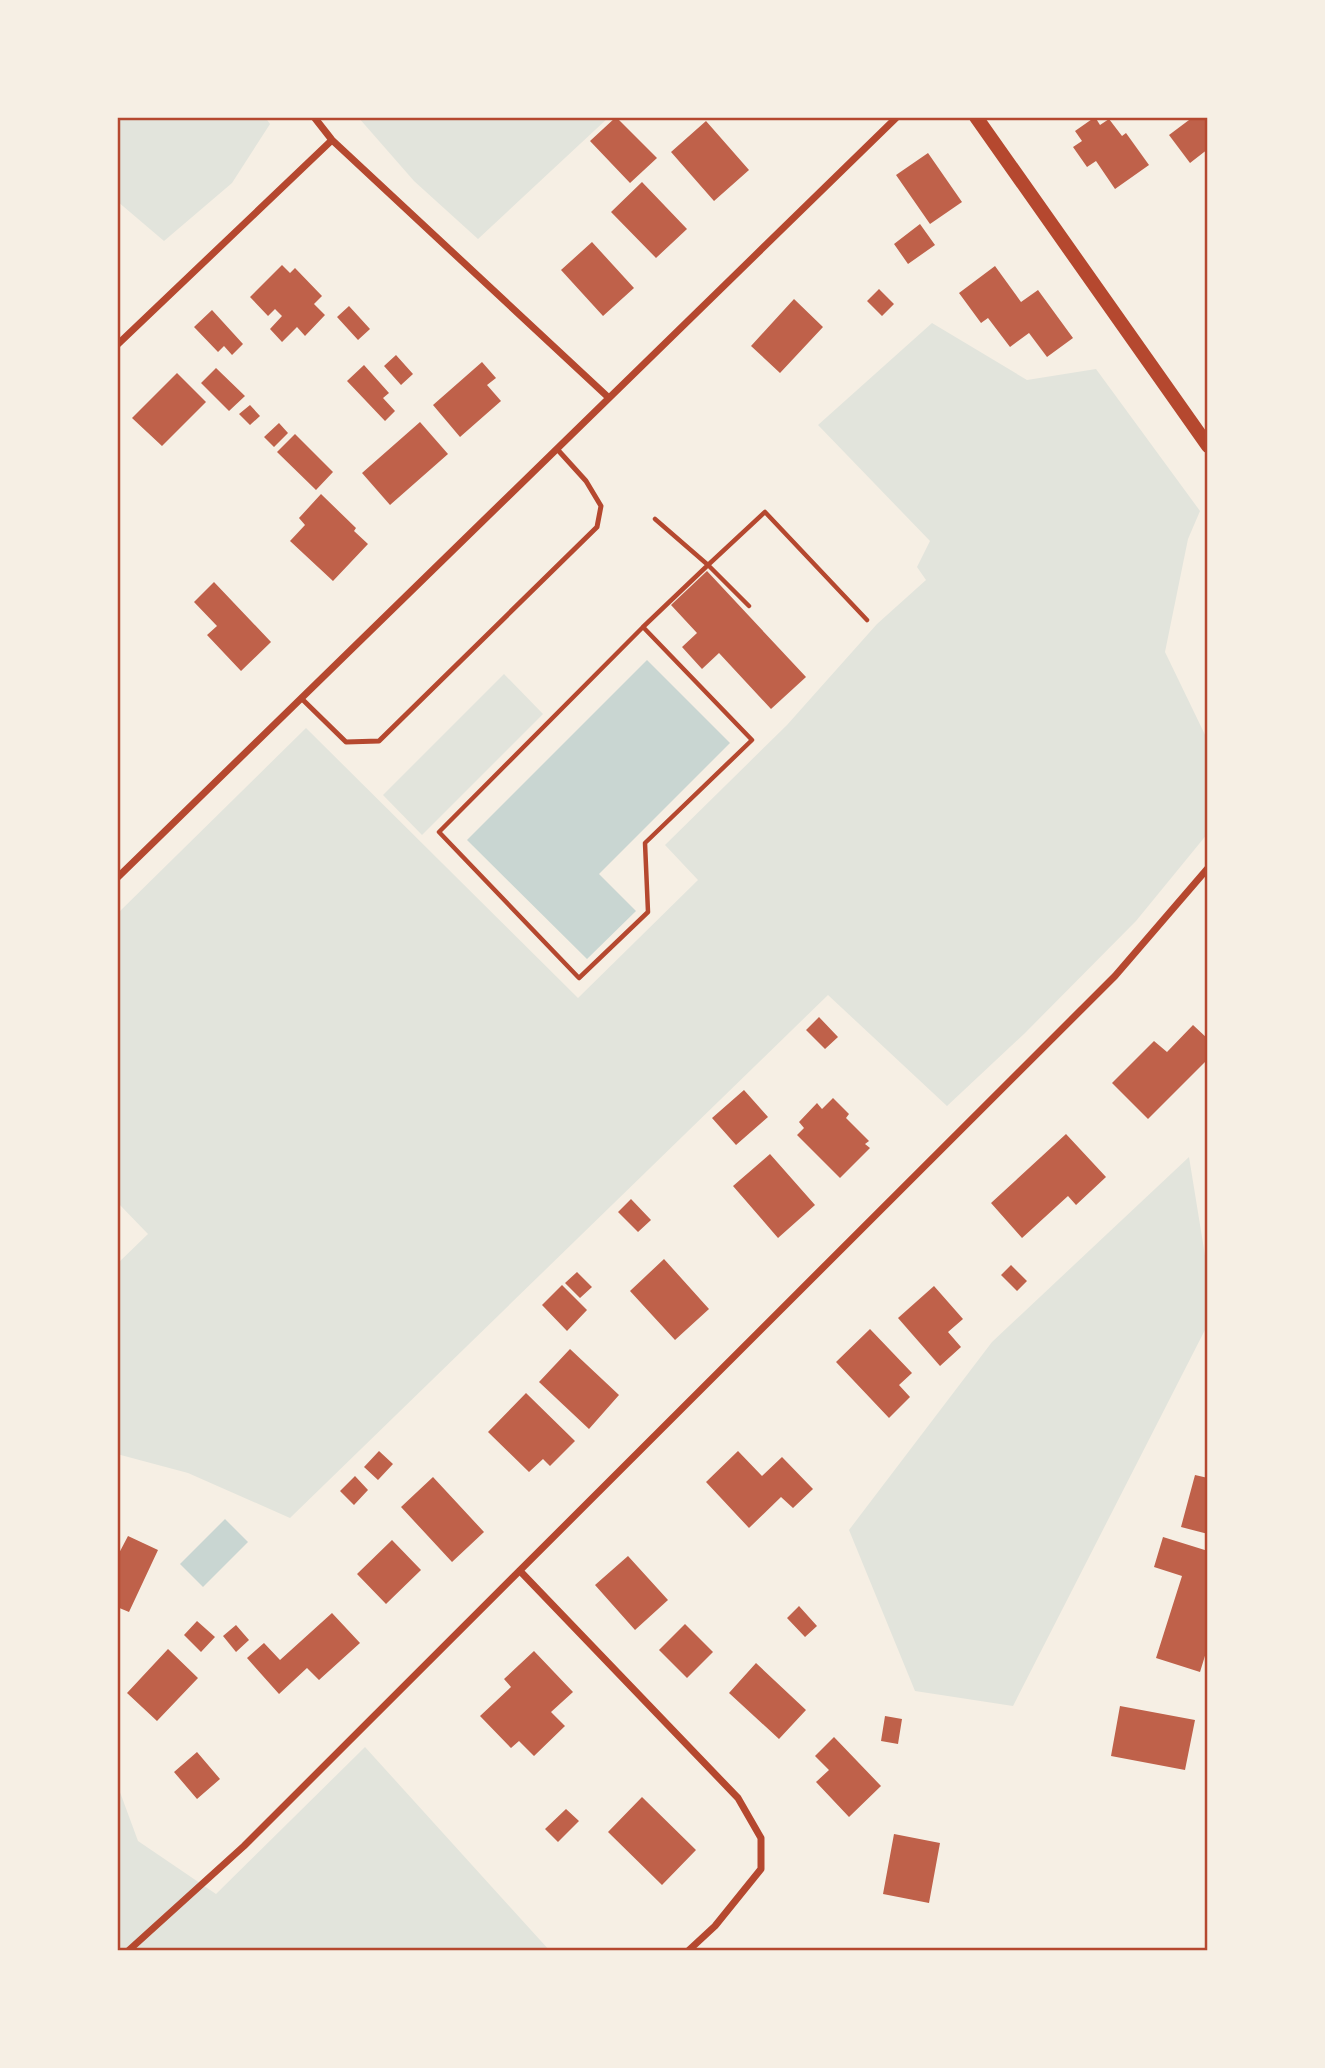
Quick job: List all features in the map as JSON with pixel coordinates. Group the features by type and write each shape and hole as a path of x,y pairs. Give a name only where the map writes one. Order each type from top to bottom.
{"main road":[{"path":"976,117 1208,446"}],"street":[{"path":"314,117 332,141 609,398"},
{"path":"117,877 897,117"},
{"path":"117,345 332,141"},
{"path":"128,1951 244,1846 1115,976 1208,868"},
{"path":"520,1571 738,1798 761,1839 761,1869 715,1926 688,1951"}],"lane":[{"path":"301,698 346,742 379,741 597,527 601,506 586,481 556,449"}],"path":[{"path":"643,627 752,740 645,843 648,912 579,978 439,832 643,627 765,512 867,620"},
{"path":"655,519 708,565 749,606"}],"shaded area":[{"path":"117,117 265,117 270,124 232,183 164,241 117,201"},
{"path":"358,117 609,117 478,239 414,181"},
{"path":"932,323 1027,380 1096,369 1200,511 1188,539 1165,652 1208,741 1208,833 1136,921 1025,1033 947,1106 828,995 290,1518 188,1473 117,1454 117,1264 148,1234 117,1202 117,914 306,728 578,998 698,880 665,845 787,725 877,624 926,580 917,567 930,541 818,425"},
{"path":"647,660 730,743 599,874 636,911 587,959 467,840"},
{"path":"504,674 543,714 422,835 383,795"},
{"path":"1189,1157 1208,1274 1208,1324 1013,1706 915,1691 849,1530 992,1342"},
{"path":"225,1519 248,1542 203,1587 180,1564"},
{"path":"365,1747 550,1951 117,1951 117,1784 138,1841 216,1894"}],"building":[{"path":"616,117 657,158 630,183 590,141"},
{"path":"1095,117 1100,125 1109,119 1122,136 1126,133 1149,165 1115,189 1096,161 1087,167 1073,147 1082,141 1075,131"},
{"path":"1193,117 1208,117 1208,149 1190,163 1169,135"},
{"path":"706,121 749,170 714,201 671,152"},
{"path":"928,153 962,202 930,224 896,175"},
{"path":"642,182 687,229 656,258 611,212"},
{"path":"920,224 935,245 908,264 894,244"},
{"path":"592,242 634,288 603,316 561,270"},
{"path":"282,265 290,273 295,268 322,296 314,304 325,315 305,336 297,327 282,342 270,329 282,316 275,309 268,316 250,297"},
{"path":"995,266 1021,302 1038,290 1073,338 1047,357 1029,333 1010,347 988,318 981,323 959,293"},
{"path":"879,289 894,304 882,316 867,301"},
{"path":"794,299 823,327 780,373 751,346"},
{"path":"349,306 370,329 358,340 337,317"},
{"path":"212,310 243,344 232,355 224,346 218,352 194,327"},
{"path":"396,355 413,374 401,385 384,366"},
{"path":"482,362 496,378 487,385 501,401 460,437 433,405"},
{"path":"364,365 389,393 383,398 395,411 385,421 347,381"},
{"path":"216,368 245,396 229,411 201,383"},
{"path":"177,373 206,402 162,446 132,418"},
{"path":"250,405 260,416 250,425 239,414"},
{"path":"420,422 448,454 390,505 362,473"},
{"path":"279,423 288,433 274,447 264,437"},
{"path":"295,434 333,472 316,490 277,452"},
{"path":"321,494 356,528 354,531 368,544 333,581 290,541 305,525 299,518"},
{"path":"707,571 806,677 771,709 719,653 702,669 682,647 697,633 671,605"},
{"path":"214,582 271,642 241,671 207,635 217,626 194,602"},
{"path":"819,1017 838,1037 825,1049 806,1030"},
{"path":"1193,1025 1208,1039 1208,1059 1148,1119 1112,1083 1154,1041 1167,1052"},
{"path":"744,1090 768,1117 736,1145 712,1118"},
{"path":"833,1098 849,1114 846,1118 869,1141 865,1144 870,1148 840,1178 797,1135 804,1128 799,1122 817,1103 822,1109"},
{"path":"1066,1134 1106,1177 1076,1205 1068,1196 1022,1238 991,1203"},
{"path":"770,1154 815,1205 778,1238 733,1186"},
{"path":"631,1199 651,1220 638,1232 618,1212"},
{"path":"664,1259 709,1309 675,1340 630,1291"},
{"path":"1011,1265 1027,1281 1017,1291 1001,1275"},
{"path":"577,1272 592,1287 580,1298 565,1283"},
{"path":"562,1285 587,1310 567,1331 542,1305"},
{"path":"934,1286 963,1319 948,1332 961,1347 940,1366 898,1318"},
{"path":"870,1329 912,1373 899,1385 910,1397 889,1418 836,1362"},
{"path":"570,1349 619,1395 589,1429 539,1382"},
{"path":"526,1393 575,1441 550,1466 543,1459 529,1472 488,1432"},
{"path":"379,1451 393,1464 378,1480 364,1467"},
{"path":"738,1451 762,1476 782,1457 813,1489 793,1508 781,1497 749,1528 706,1482"},
{"path":"1195,1475 1208,1478 1208,1534 1181,1527"},
{"path":"355,1476 368,1490 354,1505 340,1491"},
{"path":"433,1477 484,1532 452,1562 401,1507"},
{"path":"128,1536 158,1550 129,1612 117,1607 117,1557"},
{"path":"1163,1537 1208,1551 1208,1646 1200,1672 1156,1658 1182,1576 1154,1567"},
{"path":"392,1540 421,1570 386,1604 357,1574"},
{"path":"628,1556 668,1600 635,1630 595,1585"},
{"path":"799,1606 817,1626 805,1637 787,1618"},
{"path":"332,1613 360,1643 319,1680 307,1668 279,1694 247,1658 264,1643 280,1660"},
{"path":"197,1621 215,1637 201,1652 184,1635"},
{"path":"685,1624 713,1652 687,1678 659,1650"},
{"path":"236,1625 249,1640 236,1652 223,1636"},
{"path":"168,1649 198,1678 157,1721 127,1693"},
{"path":"534,1651 573,1692 551,1712 565,1726 534,1756 519,1741 511,1748 480,1716 511,1687 504,1679"},
{"path":"756,1663 806,1710 779,1739 729,1693"},
{"path":"1120,1706 1195,1720 1185,1770 1111,1756"},
{"path":"885,1716 902,1719 898,1744 881,1741"},
{"path":"834,1737 881,1786 849,1817 816,1782 829,1770 815,1756"},
{"path":"197,1752 220,1779 197,1799 174,1772"},
{"path":"642,1797 696,1850 662,1885 608,1832"},
{"path":"566,1809 579,1821 558,1842 545,1829"},
{"path":"894,1834 940,1843 929,1903 883,1894"}]}
